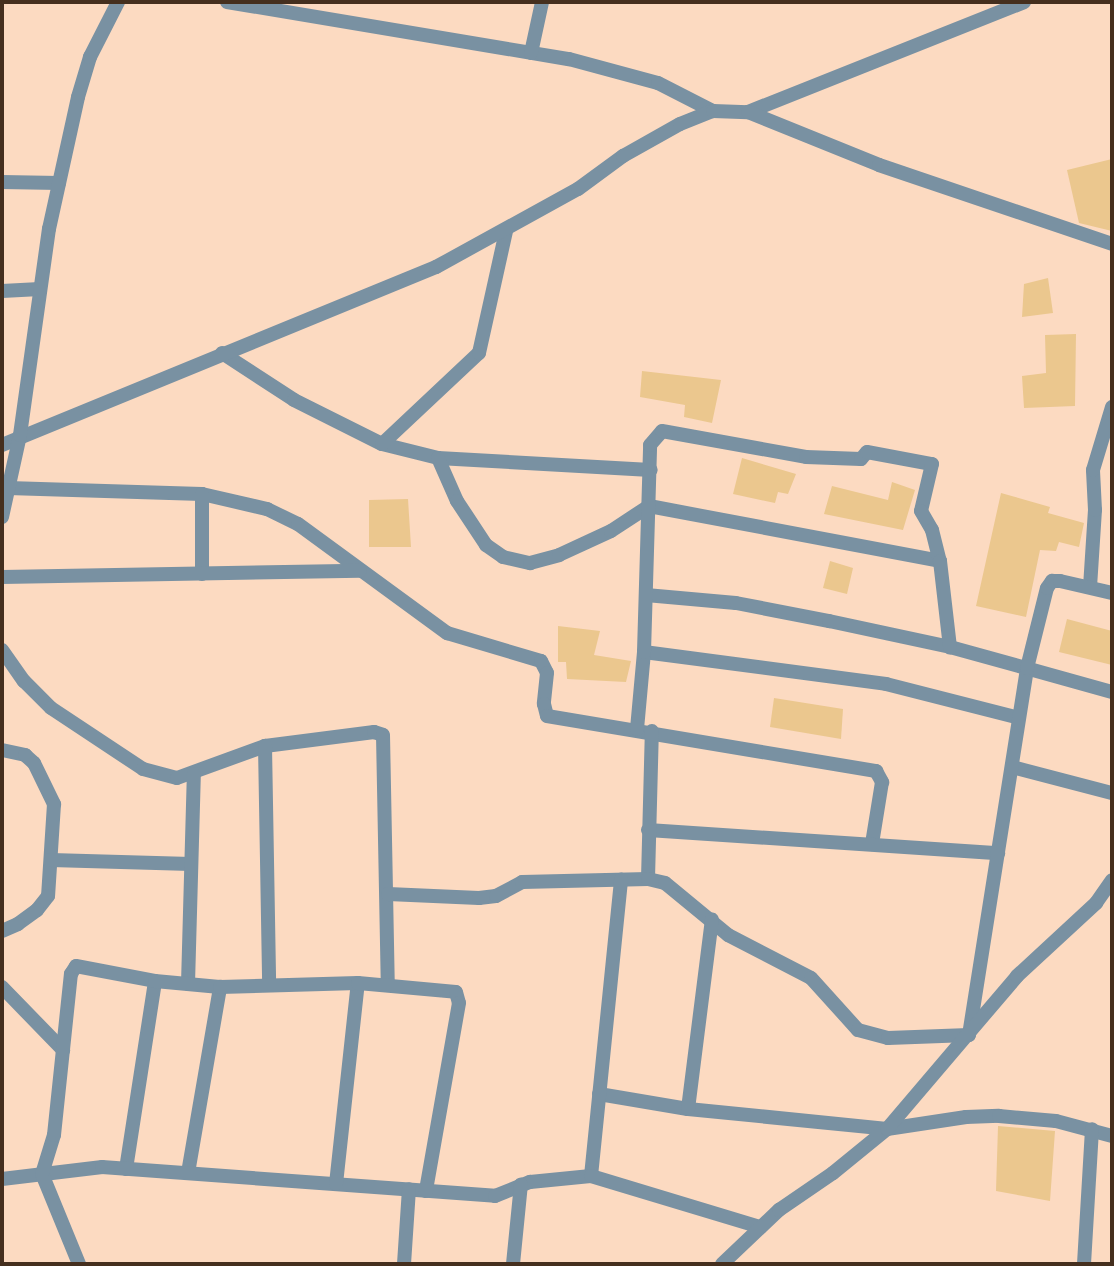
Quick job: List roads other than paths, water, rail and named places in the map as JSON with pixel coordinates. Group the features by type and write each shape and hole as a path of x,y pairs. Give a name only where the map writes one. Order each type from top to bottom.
{"street":[{"path":"2,517 20,435 40,289 59,183 86,70 118,2"},
{"path":"227,2 569,59 658,83 713,111"},
{"path":"531,53 542,2"},
{"path":"748,112 1024,2"},
{"path":"2,445 20,435 436,267 506,231 578,189 623,156 680,124 713,111 748,112 879,165 1112,244"},
{"path":"2,182 59,183"},
{"path":"382,444 479,353 506,231"},
{"path":"2,291 40,289"},
{"path":"222,353 294,400 382,444 438,458 651,470"},
{"path":"1090,587 1095,510 1093,470 1112,407"},
{"path":"648,880 644,652 650,445 662,431 806,457 861,459 867,452 932,464 921,511 932,530 940,561 950,647"},
{"path":"438,458 457,501 486,545 503,557 530,563 559,555 611,531 649,506 940,561"},
{"path":"8,488 202,494 267,509 298,524 447,633 541,661 547,674 544,704 547,716 645,730 876,771 882,782 872,844"},
{"path":"202,494 202,574"},
{"path":"2,577 360,571"},
{"path":"970,1035 1027,668 1047,588 1052,581 1060,581 1112,593"},
{"path":"646,595 736,603 950,647 1112,692"},
{"path":"2,650 24,681 51,708 143,769 177,778 265,747 374,732 383,736 388,985"},
{"path":"644,652 886,684 1019,718"},
{"path":"265,747 269,985"},
{"path":"2,750 26,755 34,762 54,804 48,896 37,910 18,924 2,931"},
{"path":"1012,767 1112,793"},
{"path":"188,984 194,774"},
{"path":"648,830 998,853"},
{"path":"51,860 191,864"},
{"path":"591,1176 621,880"},
{"path":"388,894 479,898 496,896 522,882 648,880 677,890 728,935 811,978 858,1030 888,1038 970,1035"},
{"path":"722,1264 760,1227 887,1129 970,1035 1017,976 1096,903 1112,880"},
{"path":"688,1109 712,920"},
{"path":"79,1264 42,1174 54,1135 71,974 76,966 155,981 220,987 358,983 456,992 458,995 426,1191"},
{"path":"126,1169 155,981"},
{"path":"336,1184 358,983"},
{"path":"2,987 63,1050"},
{"path":"188,1173 220,987"},
{"path":"599,1094 688,1109 887,1129 965,1117 999,1116 1092,1129 1112,1136"},
{"path":"1084,1264 1092,1129"},
{"path":"2,1179 102,1167 495,1196 521,1184 591,1176 760,1227"},
{"path":"513,1264 521,1184"},
{"path":"404,1264 409,1189"}]}
